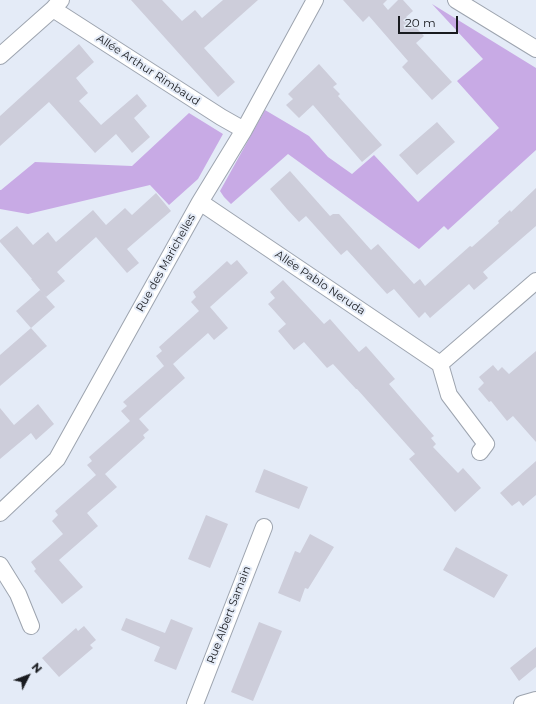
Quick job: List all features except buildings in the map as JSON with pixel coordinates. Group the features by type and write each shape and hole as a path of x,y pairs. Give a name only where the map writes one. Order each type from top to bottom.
{"street":[{"name":"Rue des Marichelles","path":"1,512 57,459 200,202 244,130 315,0"},
{"path":"456,0 536,49"},
{"name":"Allée Arthur Rimbaud","path":"0,56 57,4 215,113 244,130"},
{"name":"Allée Pablo Neruda","path":"200,202 440,364"},
{"path":"480,452 486,444 449,395 440,364 536,281"},
{"name":"Rue Albert Samain","path":"195,704 264,527"},
{"path":"0,565 18,594 31,626"},
{"path":"522,704 536,700"}],"shaded area":[{"path":"432,4 536,68 536,150 448,230 444,226 419,249 288,154 231,204 224,197 220,191 265,110 309,136 328,157 352,174 374,155 418,202 499,128 457,81 483,59"},
{"path":"189,113 223,134 198,179 169,205 150,185 28,214 0,209 0,190 35,162 132,166"}]}
